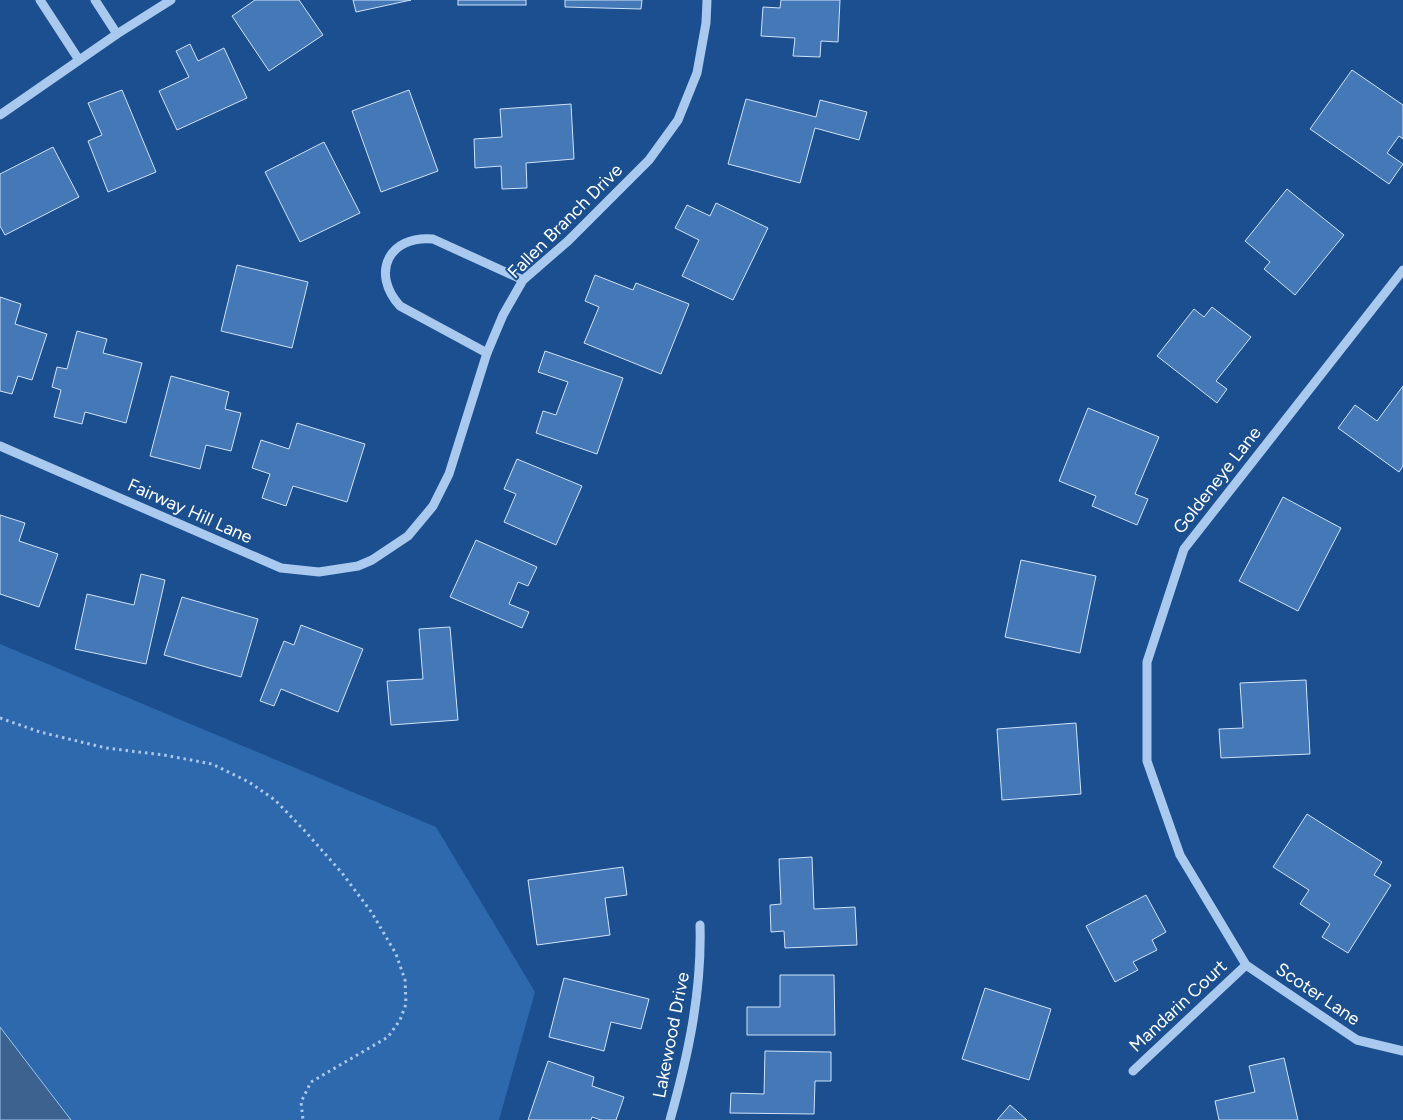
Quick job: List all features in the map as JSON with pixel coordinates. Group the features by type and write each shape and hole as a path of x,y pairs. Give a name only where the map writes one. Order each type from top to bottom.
{"street":[{"path":"40,0 79,60"},
{"path":"95,0 117,34"},
{"path":"0,115 117,34 171,0"},
{"name":"Fallen Branch Drive","path":"372,560 408,536 433,506 449,474 487,353 503,315 523,280 568,241 649,160 678,120 697,73 706,23 707,0"},
{"path":"487,353 400,306 391,296 386,284 385,271 389,258 396,248 407,241 420,237 433,239 523,280"},
{"name":"Goldeneye Lane","path":"1246,965 1180,856 1147,761 1147,662 1184,549 1403,270"},
{"name":"Fairway Hill Lane","path":"0,446 281,568 319,572 358,566 372,560"},
{"name":"Lakewood Drive","path":"670,1120 691,1036 698,996 701,956 700,925"},
{"name":"Scoter Lane","path":"1246,965 1357,1040 1403,1051"},
{"name":"Mandarin Court","path":"1133,1071 1246,965"}],"path":[{"path":"0,718 40,732 106,748 164,755 212,764 248,782 275,800 342,873 372,913 396,954 405,980 406,1004 400,1020 388,1037 311,1082 302,1102 303,1120"}],"shaded area":[{"path":"0,644 436,827 535,992 499,1120 0,1120"},
{"path":"0,1027 71,1120 0,1120"}],"building":[{"path":"255,0 299,0 323,35 269,71 232,16"},
{"path":"353,0 411,0 356,12"},
{"path":"458,0 526,0 526,5 458,5"},
{"path":"565,0 642,0 641,9 565,7"},
{"path":"781,0 840,0 838,42 821,41 820,57 793,56 795,38 761,36 763,7 780,8"},
{"path":"190,44 198,61 224,48 247,98 177,130 159,91 189,77 176,51"},
{"path":"1352,70 1403,105 1403,139 1399,136 1387,153 1403,164 1389,184 1310,129"},
{"path":"122,90 156,172 108,192 88,141 102,135 88,103"},
{"path":"409,90 438,171 381,192 352,111"},
{"path":"746,99 816,117 820,100 867,112 859,140 815,128 800,183 728,164"},
{"path":"571,104 574,159 526,163 527,188 502,189 501,166 475,168 474,139 502,137 500,109"},
{"path":"324,142 360,213 300,242 265,172"},
{"path":"53,147 79,197 5,235 0,226 0,174"},
{"path":"1287,189 1344,235 1295,295 1264,269 1270,262 1245,241"},
{"path":"716,203 768,228 733,300 682,276 699,240 675,228 687,205 710,216"},
{"path":"237,265 308,282 292,348 221,331"},
{"path":"595,275 633,290 636,283 689,304 661,374 584,343 599,307 585,301"},
{"path":"0,297 21,304 15,324 47,334 32,380 18,376 12,394 0,391"},
{"path":"1212,307 1251,337 1216,381 1227,389 1217,403 1157,356 1194,309 1204,317"},
{"path":"77,331 107,339 103,353 142,363 126,423 85,412 82,424 54,417 61,390 52,387 57,367 67,369"},
{"path":"545,351 623,378 597,454 536,433 543,411 556,415 568,382 538,372"},
{"path":"171,376 229,392 225,409 241,413 231,451 206,445 200,469 150,456"},
{"path":"1403,386 1403,466 1399,472 1338,428 1355,405 1377,421"},
{"path":"1088,408 1159,437 1135,494 1148,499 1137,525 1092,506 1096,496 1059,481"},
{"path":"297,423 365,444 347,502 293,486 286,506 262,498 270,474 252,468 261,440 289,449"},
{"path":"517,459 582,486 556,545 504,522 516,494 504,489"},
{"path":"1283,497 1341,528 1298,611 1239,581"},
{"path":"0,515 25,523 19,541 58,554 39,607 0,594"},
{"path":"476,540 537,567 528,586 518,582 509,604 529,612 522,628 450,597"},
{"path":"1021,560 1096,576 1080,653 1005,637"},
{"path":"141,574 165,580 146,664 75,649 87,594 134,605"},
{"path":"182,597 258,619 241,677 164,655"},
{"path":"301,625 363,649 338,712 281,689 274,706 260,701 284,641 294,645"},
{"path":"450,627 458,720 391,725 387,681 423,679 419,629"},
{"path":"1306,680 1310,754 1221,758 1219,729 1243,728 1240,683"},
{"path":"1076,723 1081,794 1002,800 997,729"},
{"path":"1307,814 1382,862 1374,875 1391,885 1348,953 1322,937 1330,924 1300,904 1309,890 1273,867"},
{"path":"812,857 814,909 855,907 857,945 785,948 784,931 771,932 770,905 781,904 779,859"},
{"path":"623,867 627,895 605,898 610,935 537,945 528,880"},
{"path":"1146,895 1166,932 1152,940 1157,950 1133,962 1138,970 1115,982 1086,926"},
{"path":"780,975 834,975 835,1035 747,1035 747,1007 780,1007"},
{"path":"564,978 649,999 641,1029 611,1022 604,1051 549,1037"},
{"path":"985,988 1051,1009 1029,1080 962,1059"},
{"path":"765,1051 831,1052 831,1081 815,1081 814,1114 730,1113 731,1093 764,1094"},
{"path":"1284,1058 1298,1120 1219,1120 1215,1101 1255,1092 1249,1066"},
{"path":"548,1061 594,1077 592,1086 624,1097 616,1120 601,1120 592,1117 591,1120 528,1120"},
{"path":"1010,1105 1027,1120 997,1120"}]}
